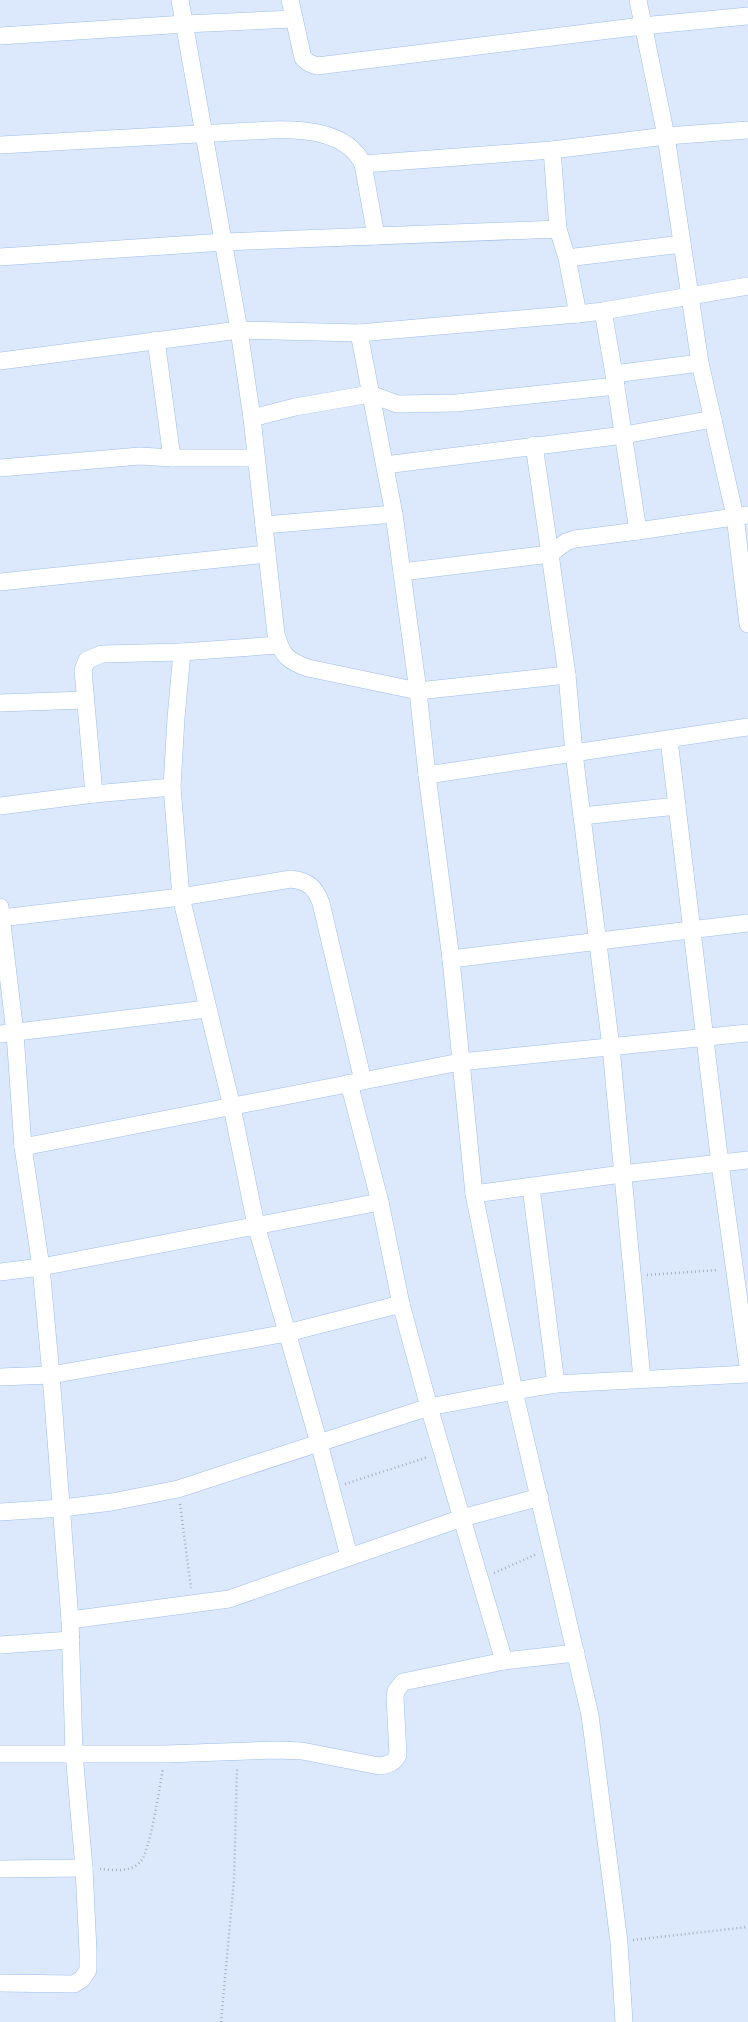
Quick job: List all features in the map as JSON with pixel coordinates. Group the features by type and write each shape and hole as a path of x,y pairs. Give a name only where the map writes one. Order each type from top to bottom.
{"street":[{"path":"180,0 239,330 252,418 276,634 283,653 292,662 308,668 418,691 567,675"},
{"path":"290,0 303,58 309,63 317,66 642,26 748,16"},
{"path":"638,0 642,26 666,136 700,363 713,419 741,515 748,624"},
{"path":"0,36 185,24 294,19"},
{"path":"0,145 271,130 309,131 327,135 350,146 359,156 363,164 376,236"},
{"path":"363,164 552,150 666,136 748,130"},
{"path":"552,150 558,229 567,258 578,314"},
{"path":"0,257 224,242 558,229"},
{"path":"567,258 682,244"},
{"path":"0,361 239,330 360,333 578,314 748,286"},
{"path":"603,311 638,531"},
{"path":"360,333 370,394 394,514 418,691 427,775 451,959 474,1194 514,1391 590,1715 619,1942 624,2022"},
{"path":"156,340 172,458"},
{"path":"252,418 295,407 370,394 397,404 456,403 615,380 700,363"},
{"path":"385,465 534,445 624,436 713,419"},
{"path":"534,445 567,675 574,753 610,1047 642,1379"},
{"path":"0,468 140,456 172,458 256,458"},
{"path":"264,525 394,514"},
{"path":"402,572 550,554 566,542 575,539 741,515"},
{"path":"0,582 267,554"},
{"path":"94,794 83,670 87,660 102,654 182,652 279,645"},
{"path":"182,652 172,787 181,897 232,1107 256,1225 349,1556"},
{"path":"0,703 85,700"},
{"path":"427,775 748,728"},
{"path":"669,740 720,1164 741,1268 748,1366"},
{"path":"0,806 94,794 172,787"},
{"path":"582,816 677,806"},
{"path":"0,1983 74,1984 82,1979 88,1970 88,1951 84,1868 74,1753 70,1620 52,1375 41,1267 7,1033 0,914 181,897 291,879 302,880 311,885 317,891 323,910 401,1304 429,1407 504,1661"},
{"path":"451,959 748,923"},
{"path":"7,1033 207,1009"},
{"path":"23,1147 460,1062 748,1033"},
{"path":"474,1194 622,1174 748,1160"},
{"path":"531,1186 556,1384"},
{"path":"0,1272 41,1267 380,1202"},
{"path":"0,1377 52,1375 286,1333 401,1304"},
{"path":"0,1512 62,1508 112,1502 178,1489 429,1407 514,1391 556,1384 748,1374"},
{"path":"70,1620 229,1599 259,1590 349,1556 462,1518 540,1497"},
{"path":"0,1645 71,1640"},
{"path":"0,1754 166,1754 275,1750 302,1751 380,1766 387,1765 398,1755 395,1698 396,1691 403,1682 504,1661 576,1653"},
{"path":"0,1869 84,1868"}],"path":[{"path":"633,1276 741,1268"},
{"path":"330,1489 443,1452"},
{"path":"178,1489 193,1604"},
{"path":"479,1580 551,1548"},
{"path":"221,2022 234,1880 237,1752"},
{"path":"84,1868 119,1870 131,1868 141,1861 147,1848 166,1754"},
{"path":"619,1942 748,1927"}]}
